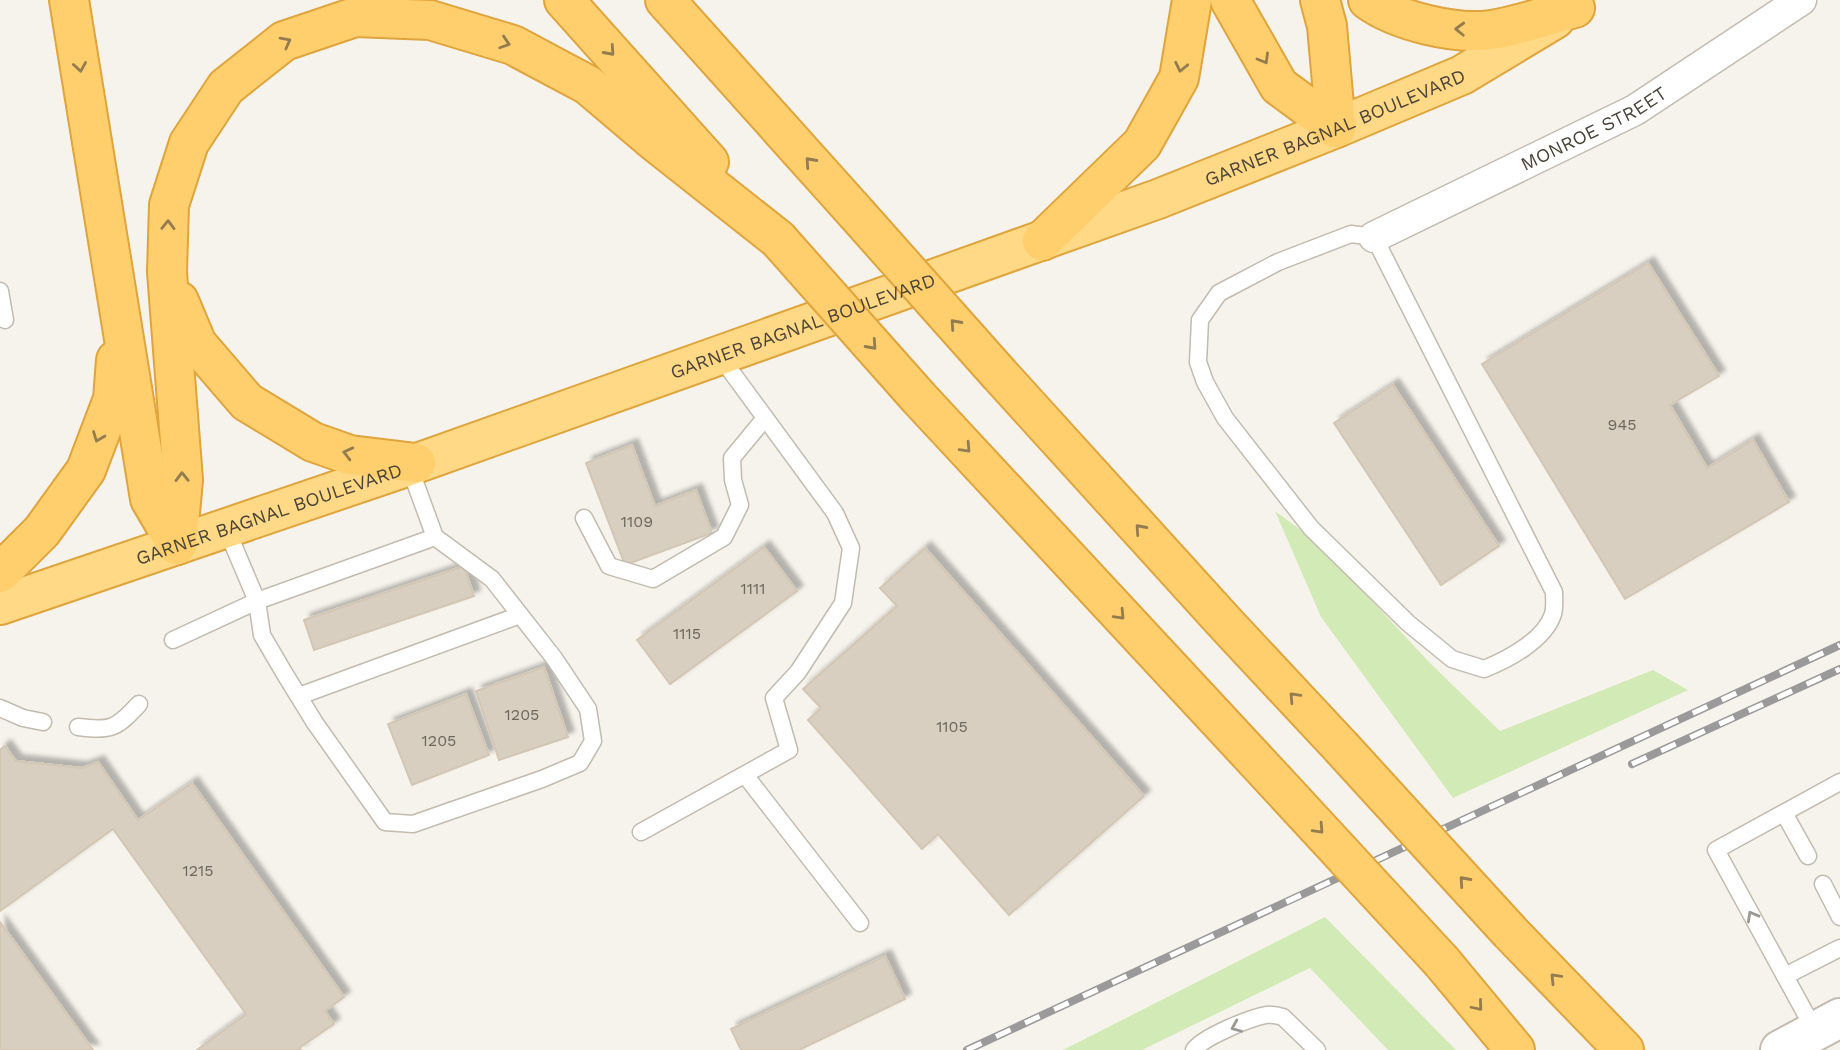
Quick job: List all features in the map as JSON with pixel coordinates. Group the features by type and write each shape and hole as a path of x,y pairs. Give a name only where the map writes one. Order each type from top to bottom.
{"highway":[{"path":"69,0 150,499 177,545"},
{"path":"564,0 919,398 1441,962 1515,1050"},
{"path":"665,0 1227,625 1510,932 1612,1037"},
{"path":"1042,241 1142,144 1179,78 1192,0"},
{"path":"1230,0 1279,86 1336,128"},
{"path":"1320,0 1327,26 1336,128"},
{"path":"1368,0 1379,8 1433,27 1490,30 1580,4"},
{"name":"GARNER BAGNAL BOULEVARD","path":"0,605 412,464 1158,199 1462,75 1580,4"},
{"path":"177,545 183,480 167,272 169,205 189,143 226,87 284,41 355,17 430,20 513,45 588,85 778,239"},
{"path":"167,272 197,344 247,402 313,442 350,455 412,464"},
{"path":"0,573 42,531 86,470 113,399 120,323"}],"street":[{"name":"MONROE STREET","path":"1374,237 1635,110 1801,0"},
{"path":"1780,1050 1828,1025"}],"lane":[{"path":"1351,234 1374,237 1555,592 1553,614 1539,635 1509,659 1484,670 1452,659 1408,623 1311,528 1225,418 1205,382 1198,362 1200,320 1219,293 1278,262 1351,234"},
{"path":"0,291 5,320"},
{"path":"641,832 789,750 774,698 799,672 843,603 851,548 835,513 719,355"},
{"path":"584,519 609,566 653,579 724,537 740,505 733,480 732,458 765,418"},
{"path":"226,528 257,601 262,635 299,696 385,821 413,824 580,763 593,741 588,709 554,658 492,579 435,537 412,464"},
{"path":"173,640 257,601 435,537"},
{"path":"299,696 520,615"},
{"path":"78,727 104,730 124,720 139,704"},
{"path":"0,708 23,718 43,722"},
{"path":"745,775 860,923"},
{"path":"1828,1025 1785,976 1716,850 1840,782"},
{"path":"1784,813 1808,856"},
{"path":"1823,884 1840,917"},
{"path":"1785,976 1840,948"},
{"path":"1194,1050 1202,1041 1212,1036 1265,1015 1276,1015 1283,1017 1317,1050"}],"green space":[{"path":"1275,511 1317,542 1429,662 1500,731 1653,670 1688,690 1453,798 1321,617"},
{"path":"1325,917 1456,1050 1388,1050 1310,968 1142,1050 1063,1050"}],"building":[{"path":"1648,263 1719,376 1670,405 1707,468 1753,440 1789,502 1625,599 1482,364"},
{"path":"1393,385 1499,546 1441,585 1334,423"},
{"path":"632,445 655,506 696,490 712,533 625,565 586,463"},
{"path":"764,547 797,591 670,684 637,640"},
{"path":"925,548 1144,796 1009,915 938,834 922,849 808,720 821,708 803,689 897,606 880,588"},
{"path":"464,566 474,596 314,650 304,620"},
{"path":"544,667 568,737 499,760 476,691"},
{"path":"466,694 489,755 412,785 388,724"},
{"path":"5,746 16,761 82,768 98,762 138,820 192,783 344,997 325,1011 334,1024 299,1048 301,1050 197,1050 246,1014 113,829 0,911 0,750"},
{"path":"0,922 93,1050 0,1050"},
{"path":"885,956 905,999 799,1050 741,1050 731,1029"}],"railway":[{"path":"967,1050 1840,645"},
{"path":"1632,764 1840,669"}]}
